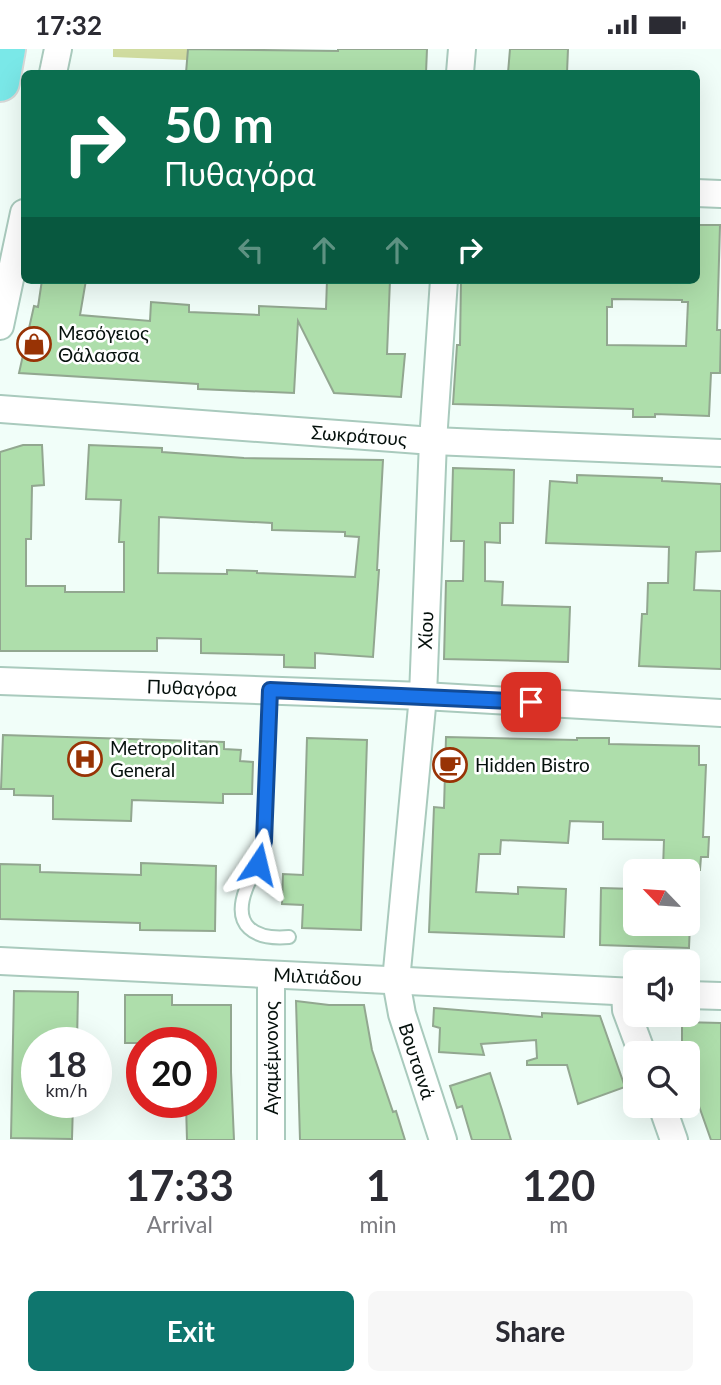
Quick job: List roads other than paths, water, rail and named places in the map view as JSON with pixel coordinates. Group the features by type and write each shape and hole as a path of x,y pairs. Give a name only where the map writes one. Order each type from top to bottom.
{"main road":[{"path":"0,82 6,49"}],"street":[{"path":"54,70 58,49"},
{"path":"460,70 462,49"},
{"path":"700,193 721,194"},
{"path":"0,326 21,227"},
{"name":"Χίου","path":"396,981 423,696 433,441 444,284"},
{"name":"Σωκράτους","path":"0,409 433,441 721,453"},
{"name":"Πυθαγόρα","path":"0,681 423,696 721,713"},
{"name":"Μιλτιάδου","path":"0,961 623,992"},
{"name":"Αγαμέμνονος","path":"271,976 271,1140"},
{"name":"Βουτσινά","path":"396,981 401,1014 443,1140"},
{"path":"700,995 721,996"},
{"path":"666,1118 674,1140"}],"lane":[{"path":"270,690 264,841 258,864 246,887 240,907 243,919 251,931 271,938 289,937"}],"place":[{"name":"Μεσόγειος Θάλασσα","path":"34,344"},
{"name":"Metropolitan General","path":"85,759"},
{"name":"Hidden Bistro","path":"450,765"}]}
